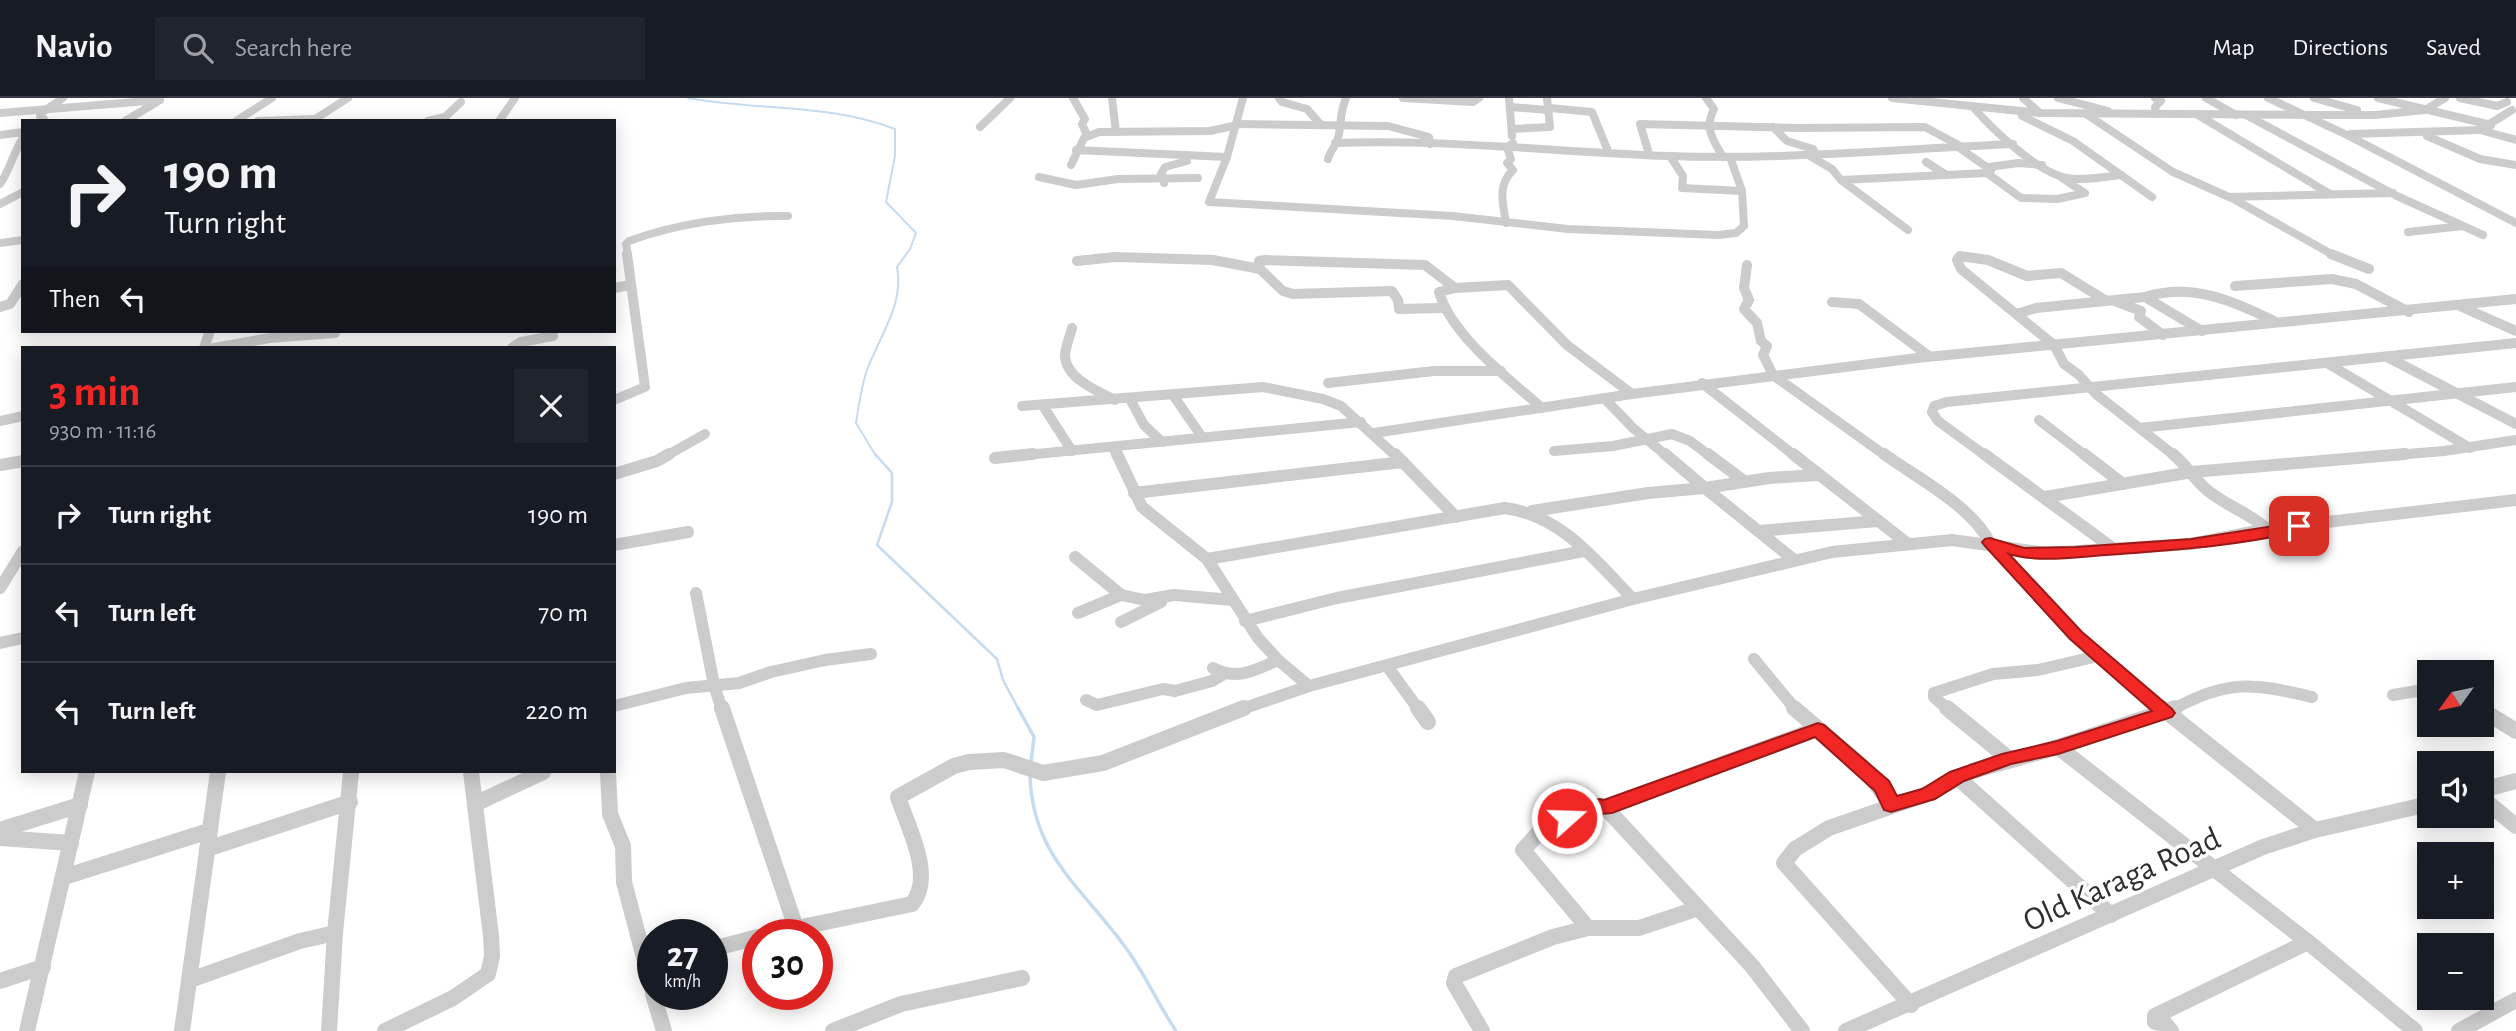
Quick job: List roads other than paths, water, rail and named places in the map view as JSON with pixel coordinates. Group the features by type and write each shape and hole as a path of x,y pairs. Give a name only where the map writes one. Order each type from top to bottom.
{"street":[{"path":"44,119 40,116 41,113 58,104 62,98"},
{"path":"239,119 272,98"},
{"path":"315,119 348,98"},
{"path":"500,119 515,98"},
{"path":"980,127 1010,98"},
{"path":"1073,98 1085,119 1082,124 1087,135"},
{"path":"1112,98 1116,132"},
{"path":"1243,98 1227,157 1209,202 1453,216 1568,229 1736,233 1744,226 1742,191 1727,157 1709,133 1708,119 1714,109 1706,98"},
{"path":"1279,98 1282,102 1307,109 1321,125"},
{"path":"1328,159 1339,135 1338,126 1346,98"},
{"path":"1403,98 1473,102 1479,98"},
{"path":"1506,223 1502,185 1506,175 1513,170 1507,163 1511,159 1512,129 1509,98"},
{"path":"1512,129 1550,127 1547,98"},
{"path":"1892,98 2040,113 2198,115 2375,115 2425,110 2443,99"},
{"path":"2024,98 2040,113"},
{"path":"2058,98 2099,107 2113,114"},
{"path":"2155,98 2161,101 2155,107 2156,114"},
{"path":"2207,98 2236,115"},
{"path":"2268,98 2347,135 2516,223"},
{"path":"2314,98 2375,115"},
{"path":"2378,98 2516,132"},
{"path":"2428,98 2500,106 2507,102"},
{"path":"2460,98 2503,117"},
{"path":"2347,135 2480,130 2515,108 2507,102 2491,98"},
{"path":"0,113 162,99"},
{"path":"128,119 162,99"},
{"path":"436,119 445,117 461,102"},
{"path":"2457,116 2476,104"},
{"path":"1510,107 1592,112 1608,152"},
{"path":"1973,107 1982,119 2012,144 2085,193 2037,200 2014,196 2001,199"},
{"path":"2008,111 2042,124 2152,197"},
{"path":"2086,114 2204,188 2230,197 2334,256 2369,269"},
{"path":"2198,115 2330,194"},
{"path":"2246,115 2393,193 2483,235"},
{"path":"1071,165 1076,150 1087,135 1210,131 1237,125 1393,127 1424,133 1429,137 1430,145"},
{"path":"1649,154 1639,125 1925,127 1960,147 2014,196"},
{"path":"1773,127 1787,141 1813,149 1812,155"},
{"path":"2480,130 2516,140"},
{"path":"2470,131 2516,148"},
{"path":"0,135 21,132"},
{"path":"2420,133 2480,159 2516,165"},
{"path":"0,184 9,152 21,140"},
{"path":"1335,143 1390,141 1430,145 1510,145 1521,148 1727,157 2012,144"},
{"path":"1076,150 1227,157"},
{"path":"9,152 21,152"},
{"path":"1812,155 1869,202 1890,213 1908,230"},
{"path":"1670,156 1683,176 1682,188 1742,191"},
{"path":"1163,180 1165,167 1212,157"},
{"path":"1926,162 1946,174"},
{"path":"1841,180 1988,170 2018,163 2042,165"},
{"path":"2062,178 2121,175"},
{"path":"1039,177 1076,185 1118,179 1198,178"},
{"path":"0,204 21,193"},
{"path":"2230,197 2393,193"},
{"path":"616,399 645,387 645,366 637,333 626,244 634,238 770,214 788,216"},
{"path":"2408,232 2463,226"},
{"path":"0,243 21,240"},
{"path":"2163,335 2139,317 2141,311 2107,299 2061,273 2027,276 1988,260 1960,256 1957,260 1961,270 2054,345 2064,364 2192,472 2214,495 2224,498 2267,530"},
{"path":"1077,261 1115,257 1181,258 1260,269 1287,293 1325,295 1392,291 1398,300 1399,309 1442,308"},
{"path":"1260,269 1259,261 1265,260 1425,265 1436,270 1443,280 1455,288"},
{"path":"1747,265 1744,288 1749,300 1744,309 1756,323 1761,341 1767,346 1763,355 1773,375 1969,515 1990,542 2098,656 2315,830"},
{"path":"2235,286 2332,279 2357,284 2409,312"},
{"path":"616,288 631,285"},
{"path":"1542,408 1501,371 1442,308 1439,292 1455,288 1508,285 1577,353 1632,394"},
{"path":"0,307 10,304 21,287"},
{"path":"2016,314 2036,308 2145,297 2165,292 2202,293 2227,300 2276,323"},
{"path":"2145,297 2202,331"},
{"path":"1374,433 1702,383 1928,356 2409,312 2516,299"},
{"path":"1832,302 1859,304 1928,356"},
{"path":"2459,306 2516,331"},
{"path":"1072,328 1065,357 1069,367 1076,376 1115,400"},
{"path":"225,346 324,333"},
{"path":"329,345 335,333"},
{"path":"515,346 520,342 553,336"},
{"path":"2114,549 1938,421 1932,412 1934,405 2089,386 2516,343"},
{"path":"2388,357 2516,424"},
{"path":"2327,363 2470,448"},
{"path":"1328,383 1434,371 1501,371"},
{"path":"1702,383 1908,544"},
{"path":"1021,406 1043,407 1263,387 1323,399 1341,406 1374,433 1456,517"},
{"path":"2140,428 2516,387"},
{"path":"1173,395 1202,438"},
{"path":"1604,398 1633,428 1793,559"},
{"path":"1129,399 1144,425 1161,442"},
{"path":"1043,407 1072,451"},
{"path":"0,421 21,416"},
{"path":"2039,420 2123,484"},
{"path":"995,458 1361,422"},
{"path":"616,473 657,461 705,434"},
{"path":"1554,451 1613,446 1664,434 1679,435 1744,481"},
{"path":"2045,497 2192,472 2470,448 2516,440"},
{"path":"1113,447 1134,493 1148,514 1207,559 1245,621 1278,660 1309,686"},
{"path":"0,465 21,461"},
{"path":"1134,493 1403,462"},
{"path":"1207,559 1505,508 1532,511 1648,493 1817,475"},
{"path":"833,920 912,904 921,893 923,874 898,797 954,766 969,762 1004,760 1043,774 1103,763 1200,723 1309,686 1793,559 1952,540 1990,542 2022,553 2191,544 2267,530 2516,500"},
{"path":"1532,511 1561,528 1633,599"},
{"path":"1758,531 1878,520"},
{"path":"616,545 688,532"},
{"path":"1245,621 1337,598 1584,551"},
{"path":"0,588 21,554"},
{"path":"1074,557 1121,595 1145,600 1174,595 1232,600"},
{"path":"696,593 714,685 793,919"},
{"path":"1078,613 1121,595"},
{"path":"1121,622 1174,595"},
{"path":"0,643 21,638"},
{"path":"616,705 685,688 739,683 771,672 825,660 871,654"},
{"path":"2008,758 1934,697 1934,693 1993,674 2038,670 2098,656"},
{"path":"1754,659 1767,679 1882,786 1891,804"},
{"path":"1086,700 1097,705 1163,689 1175,691 1212,681 1217,671 1242,675 1278,660"},
{"path":"1387,666 1428,722"},
{"path":"1911,1004 1784,863 1788,855 1842,823 1891,804 1928,794 1957,776 2008,758 2058,747 2166,713 2200,694 2238,685 2265,686 2312,697"},
{"path":"2393,695 2417,691"},
{"path":"2494,717 2516,731"},
{"path":"1588,928 1523,850 1545,826 1599,806 1605,807 1818,729"},
{"path":"2058,747 2215,868 2415,1031"},
{"path":"27,1031 87,773"},
{"path":"182,1031 218,773"},
{"path":"329,1031 335,933 351,773"},
{"path":"385,1031 453,998 488,974 492,956 491,936 471,773"},
{"path":"475,804 541,773"},
{"path":"608,773 610,814 623,846 624,882 637,923"},
{"path":"1957,776 2110,915"},
{"path":"2494,787 2516,781"},
{"path":"207,849 350,802"},
{"path":"0,830 80,805"},
{"path":"1605,807 1696,909 1752,966 1802,1031"},
{"name":"Old Karaga Road","path":"1846,1031 2263,847 2315,830 2417,807"},
{"path":"2494,807 2516,826"},
{"path":"64,877 209,831"},
{"path":"0,838 71,843"},
{"path":"1482,1031 1454,983 1457,976 1553,937 1588,928 1639,928 1696,909"},
{"path":"190,980 300,941 335,933"},
{"path":"2171,1031 2165,1024 2155,1022 2155,1016 2308,942"},
{"path":"0,981 43,967"},
{"path":"833,1031 865,1014 891,1006 1022,978"},
{"path":"2459,1031 2516,1000"},
{"path":"658,1010 664,1031"}],"waterway":[{"path":"688,98 819,111 895,129 895,156 886,202 916,233 910,249 897,267 894,307 867,370 860,396 856,423 876,456"},
{"path":"875,454 892,473 892,502 877,545 997,659 1003,680 1019,710"},
{"path":"1018,708 1034,737 1031,762"},
{"path":"1030,775 1033,803 1050,850 1126,948 1176,1031"}]}
